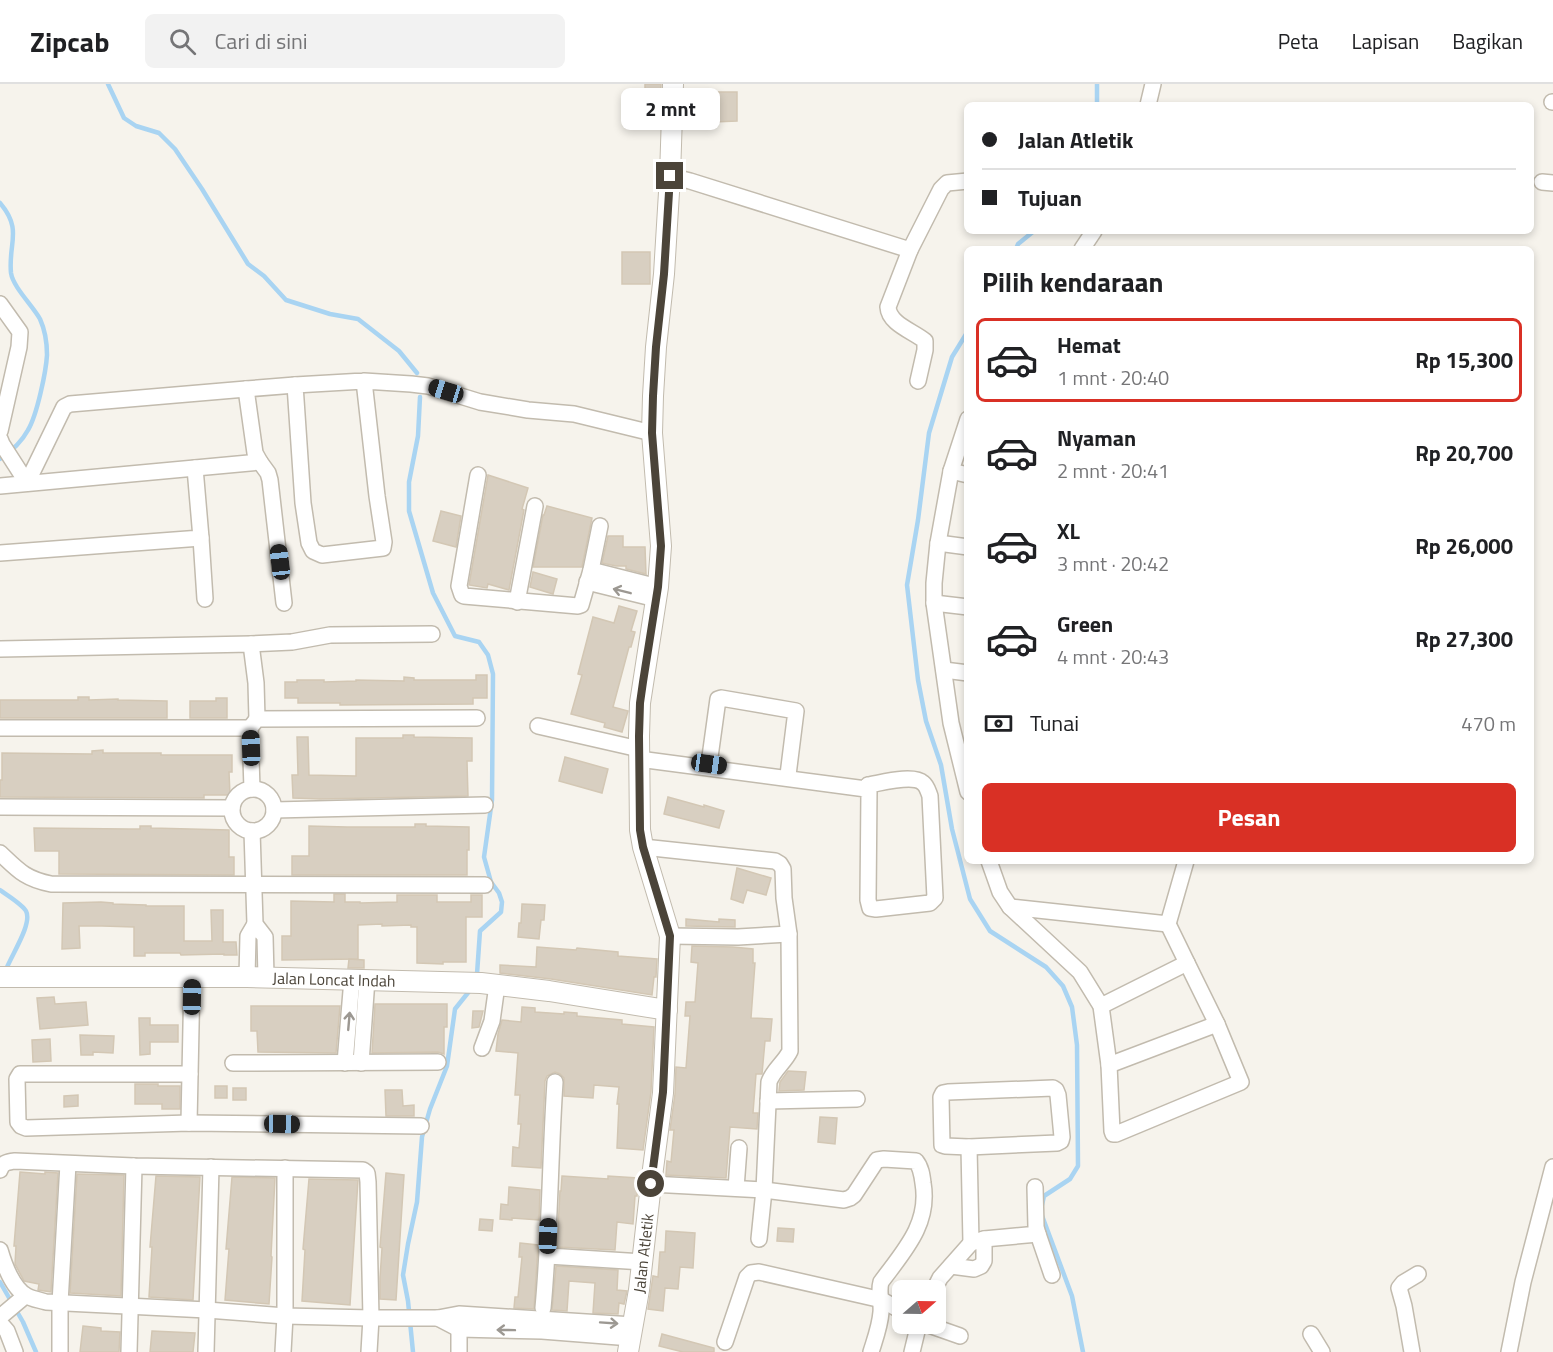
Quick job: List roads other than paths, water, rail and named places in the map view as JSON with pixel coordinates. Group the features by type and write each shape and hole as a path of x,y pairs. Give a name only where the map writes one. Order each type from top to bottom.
{"street":[{"name":"Jalan Atletik","path":"630,1338 643,1262 663,1092 670,936 640,830 639,754 640,703 657,593 661,546 652,433 656,347 664,274 670,176 673,84"},
{"path":"1149,102 1154,84"},
{"path":"670,176 910,250"},
{"path":"918,381 925,341 892,319 888,314 888,307 910,250 941,189 947,183 964,181"},
{"path":"0,304 20,332 0,431"},
{"path":"27,483 64,407 69,404 364,381 428,386 480,402 528,410 574,414 652,433"},
{"path":"295,386 303,502 309,543 313,551 322,555 382,548 384,542 364,381"},
{"path":"246,390 255,453 270,480 284,603"},
{"path":"964,431 951,471 933,582 944,670 964,763"},
{"path":"2,443 27,483"},
{"path":"0,486 260,462"},
{"path":"195,468 205,598"},
{"path":"951,471 964,474"},
{"path":"478,475 459,586 464,596 517,602 581,605 600,526"},
{"path":"517,602 535,506"},
{"path":"0,553 201,538"},
{"path":"938,543 964,546"},
{"path":"589,576 657,593"},
{"path":"934,603 964,607"},
{"path":"0,648 251,644 292,642 330,635 432,634"},
{"path":"251,644 255,683 252,789"},
{"path":"944,670 964,673"},
{"path":"709,764 718,699 721,698 795,711 788,775"},
{"path":"0,728 477,718"},
{"path":"538,726 639,754 864,788 907,778 918,780 927,788 930,796 934,898 930,903 870,908 868,900 868,788"},
{"path":"639,754 868,788"},
{"path":"252,789 265,793 273,803 274,810 273,817 265,827 252,831 239,826 234,820 232,808 234,799 239,794 252,789"},
{"path":"274,810 484,806"},
{"path":"0,807 232,808"},
{"path":"252,831 255,924 265,936 256,977"},
{"path":"643,847 775,861 783,869 789,934 790,1051 771,1076 759,1239"},
{"path":"0,853 28,877 51,884 484,885"},
{"path":"990,864 1000,892 1010,907 1080,972 1101,1006 1109,1065 1113,1134 1241,1082 1217,1024 1168,924 1185,864"},
{"path":"1010,907 1168,924"},
{"path":"670,936 738,937 789,934"},
{"path":"1101,1006 1187,963"},
{"name":"Jalan Loncat Indah","path":"0,977 256,977 483,984 549,991 667,1010"},
{"path":"189,1123 192,978"},
{"path":"345,1063 360,979"},
{"path":"360,979 361,1063"},
{"path":"482,1048 492,1021 483,984"},
{"path":"1109,1065 1217,1024"},
{"path":"233,1063 438,1062"},
{"path":"190,1074 21,1074 17,1079 18,1122 26,1128 189,1123 421,1126"},
{"path":"543,1308 548,1256 555,1082"},
{"path":"1053,1088 1056,1090 1061,1141 969,1147 942,1145 941,1097 943,1093 1053,1088"},
{"path":"768,1101 857,1099"},
{"path":"951,1266 974,1269 981,1266 984,1261 977,1241 969,1147"},
{"path":"736,1188 739,1148"},
{"path":"651,1184 764,1190 844,1200 854,1195 878,1160 913,1160 919,1164 924,1190 921,1217 914,1237 881,1282 879,1290 882,1300 881,1315 871,1352"},
{"path":"0,1170 3,1164 15,1161 134,1166 363,1170 367,1173 371,1318 369,1352"},
{"path":"60,1352 60,1303 68,1164"},
{"path":"129,1352 134,1166"},
{"path":"206,1352 211,1167"},
{"path":"1509,1352 1523,1282 1553,1167"},
{"path":"283,1352 285,1168"},
{"path":"1035,1186 1036,1227 1052,1275"},
{"path":"939,1280 977,1241 1038,1234"},
{"path":"0,1250 5,1266 23,1298 46,1302 285,1316 438,1318 542,1331 630,1338"},
{"path":"548,1256 643,1262"},
{"path":"725,1342 747,1277 751,1273 759,1272 882,1300 892,1306"},
{"path":"1412,1352 1399,1288 1402,1283 1418,1274"},
{"path":"15,1352 2,1316 23,1298"},
{"path":"459,1322 459,1352"},
{"path":"946,1331 960,1336"},
{"path":"912,1352 918,1334"},
{"path":"1311,1334 1322,1352"}],"waterway":[{"path":"108,84 124,118 136,126 159,133 175,149 248,264 264,276 286,300 330,314 358,319 399,351 417,373"},
{"path":"1097,84 1097,102"},
{"path":"0,203 13,229 11,273 19,290 40,319 47,355 45,372 31,423 19,443 0,459"},
{"path":"1017,246 1030,234"},
{"path":"964,338 952,357 929,433 907,585 918,680 926,721 941,765 952,829 970,899 990,931 1046,967 1063,986 1072,1007 1077,1045 1078,1166 1070,1179 1044,1196 1042,1205"},
{"path":"420,397 418,436 409,482 409,511 433,593 455,636 479,642 488,655 493,674 492,800 484,857 491,882 502,902 501,912 480,931 475,979"},
{"path":"0,890 21,905 27,917 24,932 5,972"},
{"path":"413,1352 403,1275 417,1202 422,1137 447,1066 455,1009 471,989"},
{"path":"1041,1213 1072,1296 1083,1352"},
{"path":"0,1282 23,1322 36,1352"}]}
